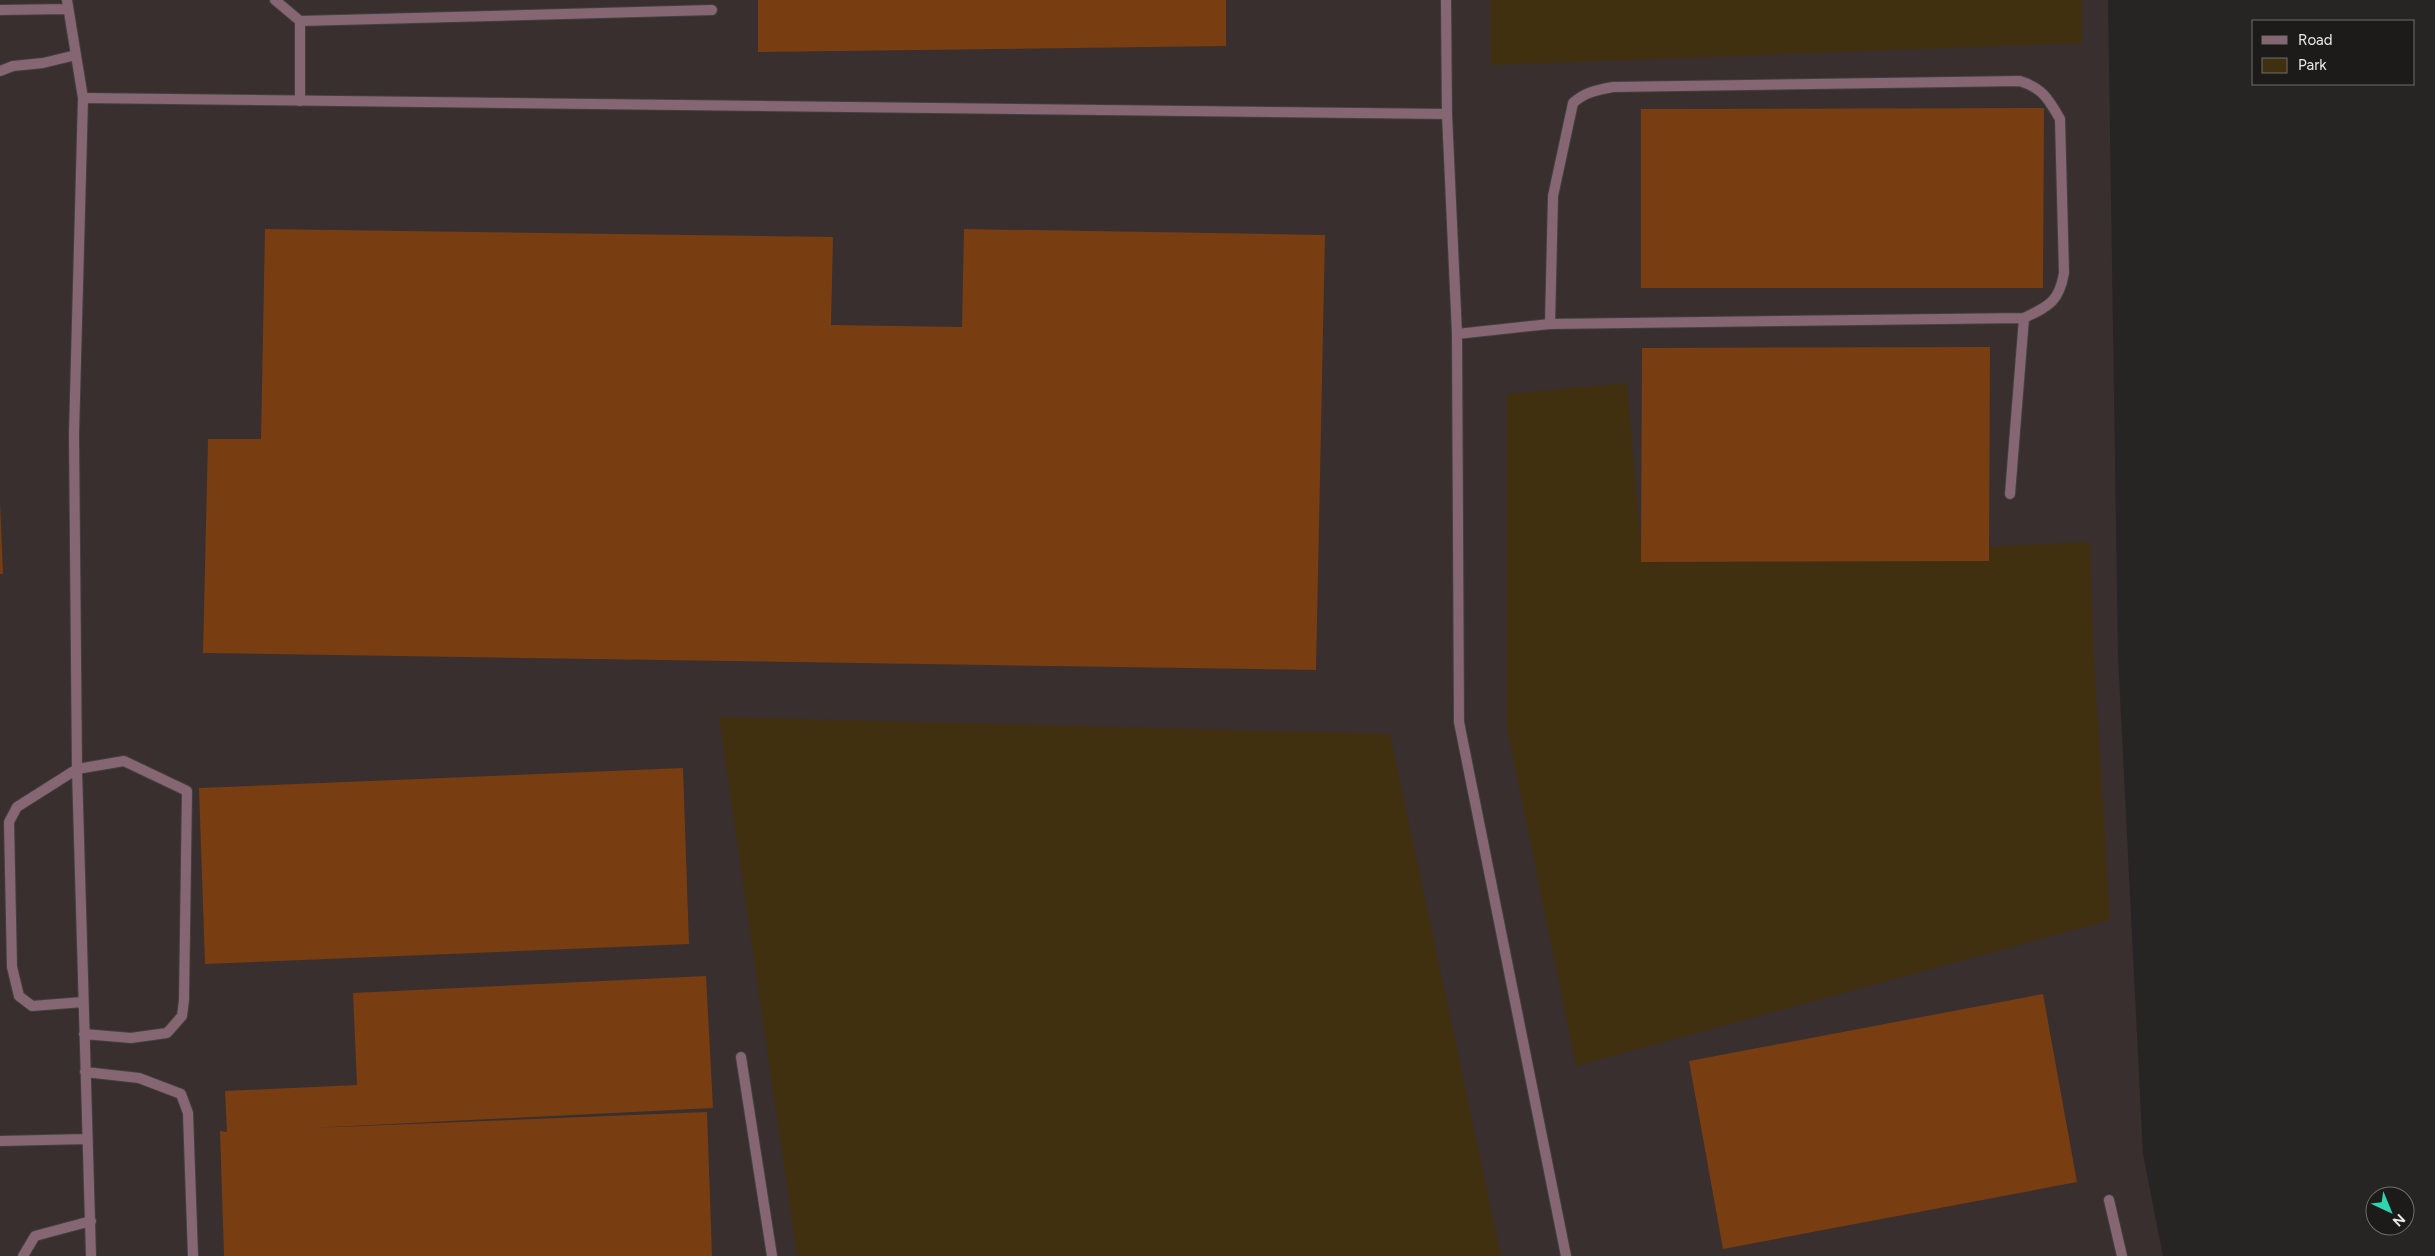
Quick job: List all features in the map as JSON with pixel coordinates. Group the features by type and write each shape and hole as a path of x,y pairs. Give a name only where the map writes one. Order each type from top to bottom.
{"street":[{"path":"276,0 300,21 712,10"},
{"path":"1446,0 1447,114 1457,334 1459,722 1566,1256"},
{"path":"0,10 68,5 83,98 74,434 77,769 91,1256"},
{"path":"300,21 300,101"},
{"path":"0,71 13,66 43,63 76,55"},
{"path":"1457,334 1550,324 2024,318 2049,306 2061,290 2064,273 2060,119 2050,100 2036,86 2020,81 1613,87 1590,91 1573,103 1553,196 1550,324"},
{"path":"83,98 1447,114"},
{"path":"2010,494 2024,318"},
{"path":"83,1002 32,1006 19,996 12,967 9,822 17,806 77,769 124,761 186,791 184,1000 182,1016 167,1033 131,1038 84,1034"},
{"path":"741,1057 772,1256"},
{"path":"85,1072 139,1078 181,1094 188,1113 193,1256"},
{"path":"0,1141 87,1139"},
{"path":"2109,1200 2122,1256"},
{"path":"22,1256 35,1236 91,1221"}],"shaded area":[{"path":"0,0 2108,0 2118,656 2143,1154 2163,1256 0,1256"}],"green space":[{"path":"1490,0 2082,0 2082,43 1491,65"},
{"path":"1627,383 1642,562 2090,542 2093,643 2110,920 1576,1066 1507,728 1507,394"},
{"path":"719,717 1390,734 1501,1256 797,1256"}],"building":[{"path":"758,0 1226,0 1226,46 758,52"},
{"path":"2044,108 2043,288 1641,288 1641,109"},
{"path":"265,229 833,237 831,325 962,327 964,229 1325,235 1316,670 203,653 208,439 261,439"},
{"path":"1990,347 1989,561 1641,562 1642,348"},
{"path":"0,500 3,574 0,574"},
{"path":"683,768 689,944 205,964 199,788"},
{"path":"706,976 713,1108 312,1128 707,1112 712,1256 224,1256 220,1131 227,1132 225,1091 357,1085 353,993"},
{"path":"2043,994 2077,1182 1723,1249 1689,1061"}]}
